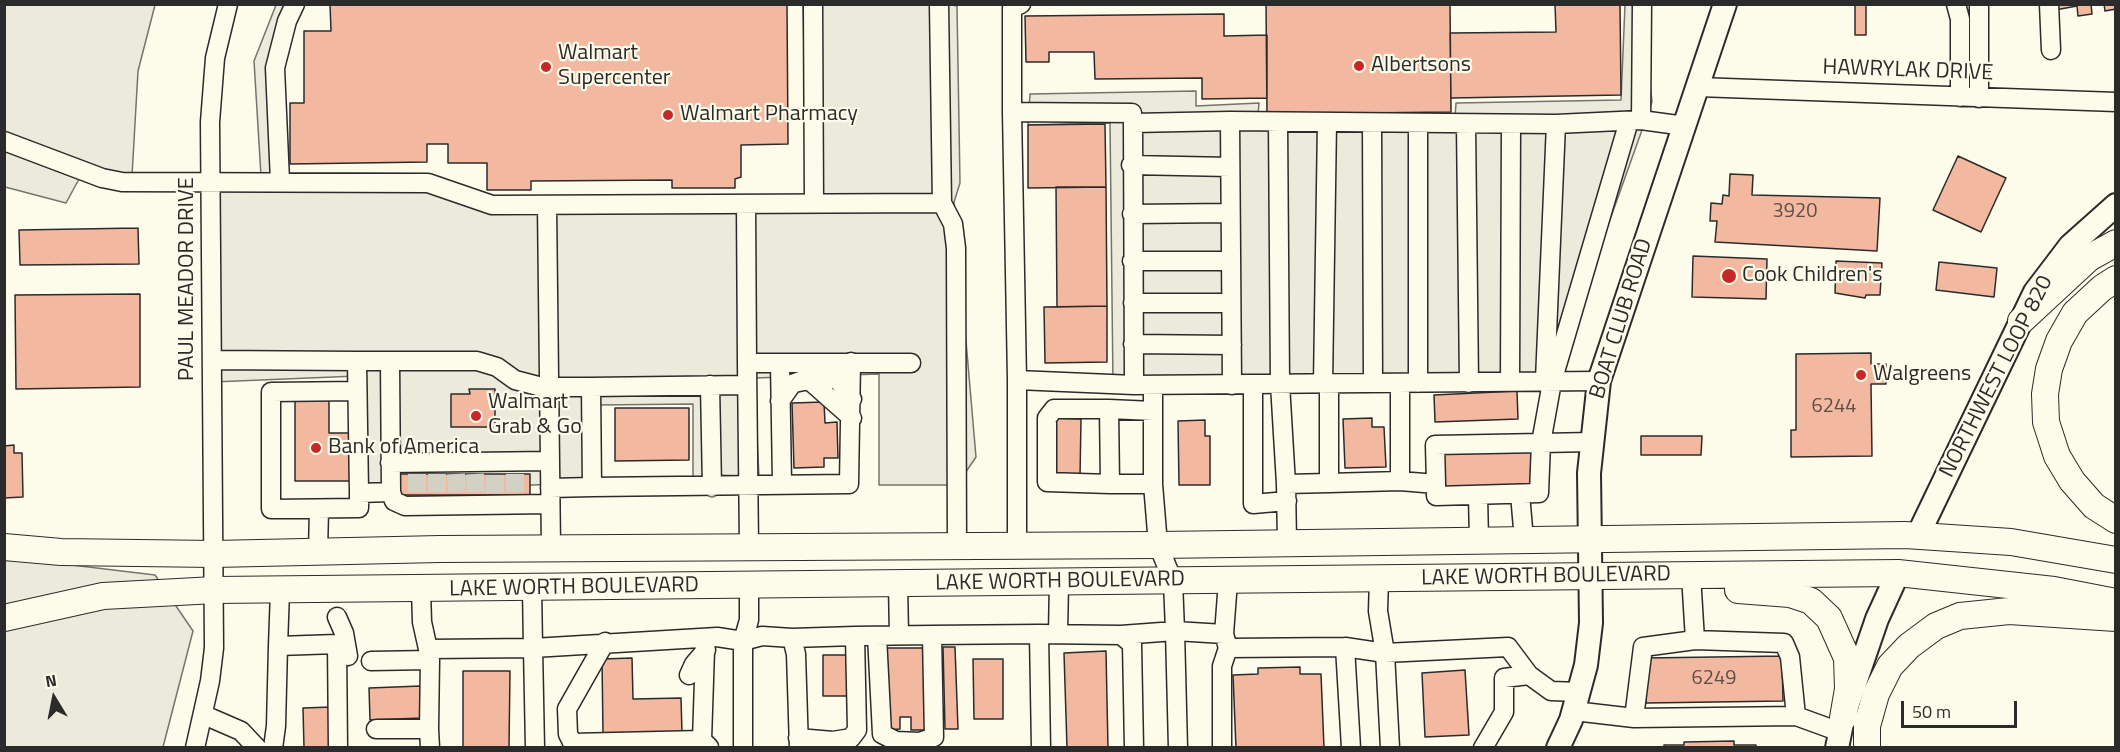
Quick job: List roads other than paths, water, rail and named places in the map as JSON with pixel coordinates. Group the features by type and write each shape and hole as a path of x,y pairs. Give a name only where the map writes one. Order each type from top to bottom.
{"highway":[{"path":"2021,321 2089,258 2115,243"},
{"path":"2115,279 2075,313 2059,341 2049,369 2045,394 2046,422 2057,456 2072,481 2094,506 2115,520"},
{"name":"LAKE WORTH BOULEVARD","path":"4,547 73,552 214,554 1918,535 2011,542 2115,560"},
{"path":"749,586 756,572 765,564 800,547"},
{"path":"712,586 741,566 747,559 749,548"},
{"name":"LAKE WORTH BOULEVARD","path":"4,618 103,596 215,590 1898,573 2055,590 2115,602"},
{"path":"1718,576 1740,591 1790,594 1811,601 1829,618 1847,658 1848,689 1840,733"},
{"path":"1867,747 1867,726 1875,694 1890,666 1909,646 1936,626 1960,616 2009,611 2115,618"}],"main road":[{"name":"BOAT CLUB ROAD","path":"1558,747 1577,702 1591,623 1592,442 1599,381 1725,4"},
{"name":"NORTHWEST LOOP 820","path":"1918,535 2036,292 2056,263 2082,234 2115,205"},
{"path":"1840,733 1877,619 1898,573"}],"street":[{"name":"PAUL MEADOR DRIVE","path":"195,747 204,715 214,648 212,91 216,58 228,4"},
{"path":"280,181 275,68 287,21 295,4"},
{"path":"813,4 814,204"},
{"path":"939,4 942,203 952,224 956,248 957,546"},
{"path":"1017,546 1012,8 1021,4"},
{"path":"1549,382 1635,121 1642,4"},
{"path":"1956,4 1960,19 1960,97"},
{"path":"1979,4 1979,98"},
{"path":"2049,4 2051,50"},
{"name":"HAWRYLAK DRIVE","path":"1698,87 2115,102"},
{"path":"1012,112 1132,112 1134,385"},
{"path":"1133,123 1230,121 1556,124 1635,121 1685,126"},
{"path":"1230,121 1232,385"},
{"path":"1278,122 1280,384 1287,492 1287,542"},
{"path":"1328,122 1326,384 1329,483"},
{"path":"1372,123 1372,383"},
{"path":"1418,123 1418,383"},
{"path":"1466,124 1469,383"},
{"path":"1510,382 1511,124"},
{"path":"1556,124 1549,382 1541,443 1539,493 1436,496 1435,445 1541,443 1592,442"},
{"path":"4,141 111,181 133,183 280,181 428,183 492,206 942,203"},
{"path":"1131,165 1230,167"},
{"path":"746,204 749,548"},
{"path":"547,205 551,549"},
{"path":"1132,214 1230,213"},
{"path":"1132,261 1231,261"},
{"path":"1133,303 1231,303"},
{"path":"1133,344 1232,345"},
{"path":"213,360 477,361 497,367 515,380 549,387 747,385"},
{"path":"357,360 359,508 271,509 271,392 357,391"},
{"path":"390,361 391,492 394,501 405,506 417,500 515,500 550,496 592,487 849,484 852,418 851,362"},
{"path":"747,363 911,363"},
{"path":"780,363 782,483"},
{"path":"780,401 792,384 817,375 838,380 852,399"},
{"path":"792,384 809,380 852,418"},
{"path":"1017,380 1134,385 1599,381"},
{"path":"1400,383 1400,481"},
{"path":"1253,384 1253,504 1287,492 1329,483 1400,481 1436,484"},
{"path":"710,385 712,487"},
{"path":"1153,385 1153,484 1158,545 1173,581 1178,747"},
{"path":"591,387 592,487"},
{"path":"1047,482 1047,418 1054,409 1153,411"},
{"path":"1109,409 1110,484"},
{"path":"390,463 417,469 515,468 550,461"},
{"path":"1017,487 1047,482 1153,484"},
{"path":"359,493 391,492"},
{"path":"1520,494 1524,540"},
{"path":"1478,495 1479,541"},
{"path":"318,552 319,509"},
{"path":"1691,575 1695,640"},
{"path":"1379,579 1378,611 1385,653 1390,747"},
{"path":"1222,747 1222,666 1226,641 1227,581"},
{"path":"1059,582 1059,634"},
{"path":"898,584 899,635"},
{"path":"743,747 742,641 749,620 749,586"},
{"path":"532,587 535,747"},
{"path":"421,589 423,633 429,655 430,747"},
{"path":"337,590 338,747"},
{"path":"273,747 276,726 280,591"},
{"path":"337,617 344,633 348,658 348,747"},
{"path":"371,661 604,642 711,643 742,641 762,636 792,638 1059,634 1121,636 1175,631 1226,641 1345,647 1385,653 1508,647 1529,675 1551,692 1634,718 1796,716 1840,733"},
{"path":"1039,634 1041,747"},
{"path":"877,636 882,734 904,741 934,742 932,635"},
{"path":"792,638 796,654 799,743 851,738 857,730 855,636"},
{"path":"1121,636 1132,645 1134,747"},
{"path":"1634,718 1643,646 1695,640 1784,643 1790,657 1796,716"},
{"path":"604,642 567,709 568,734 573,745 706,744 711,643"},
{"path":"689,675 694,664 711,643"},
{"path":"278,646 337,644"},
{"path":"1345,647 1352,747"},
{"path":"1483,747 1504,712 1504,678 1529,675"},
{"path":"204,715 242,731 257,747"},
{"path":"376,729 429,729"}],"tunnel":[{"path":"417,474 417,494"},
{"path":"437,474 437,495"},
{"path":"456,474 457,495"},
{"path":"475,474 476,495"},
{"path":"515,474 515,495"},
{"path":"495,475 495,495"}],"place":[{"name":"Albertsons","path":"1359,66"},
{"name":"Walmart Supercenter","path":"546,67"},
{"name":"Walmart Pharmacy","path":"668,115"},
{"name":"Cook Children's","path":"1729,276"},
{"name":"Walgreens","path":"1861,375"},
{"name":"Walmart Grab & Go","path":"476,416"},
{"name":"Bank of America","path":"316,448"}]}
